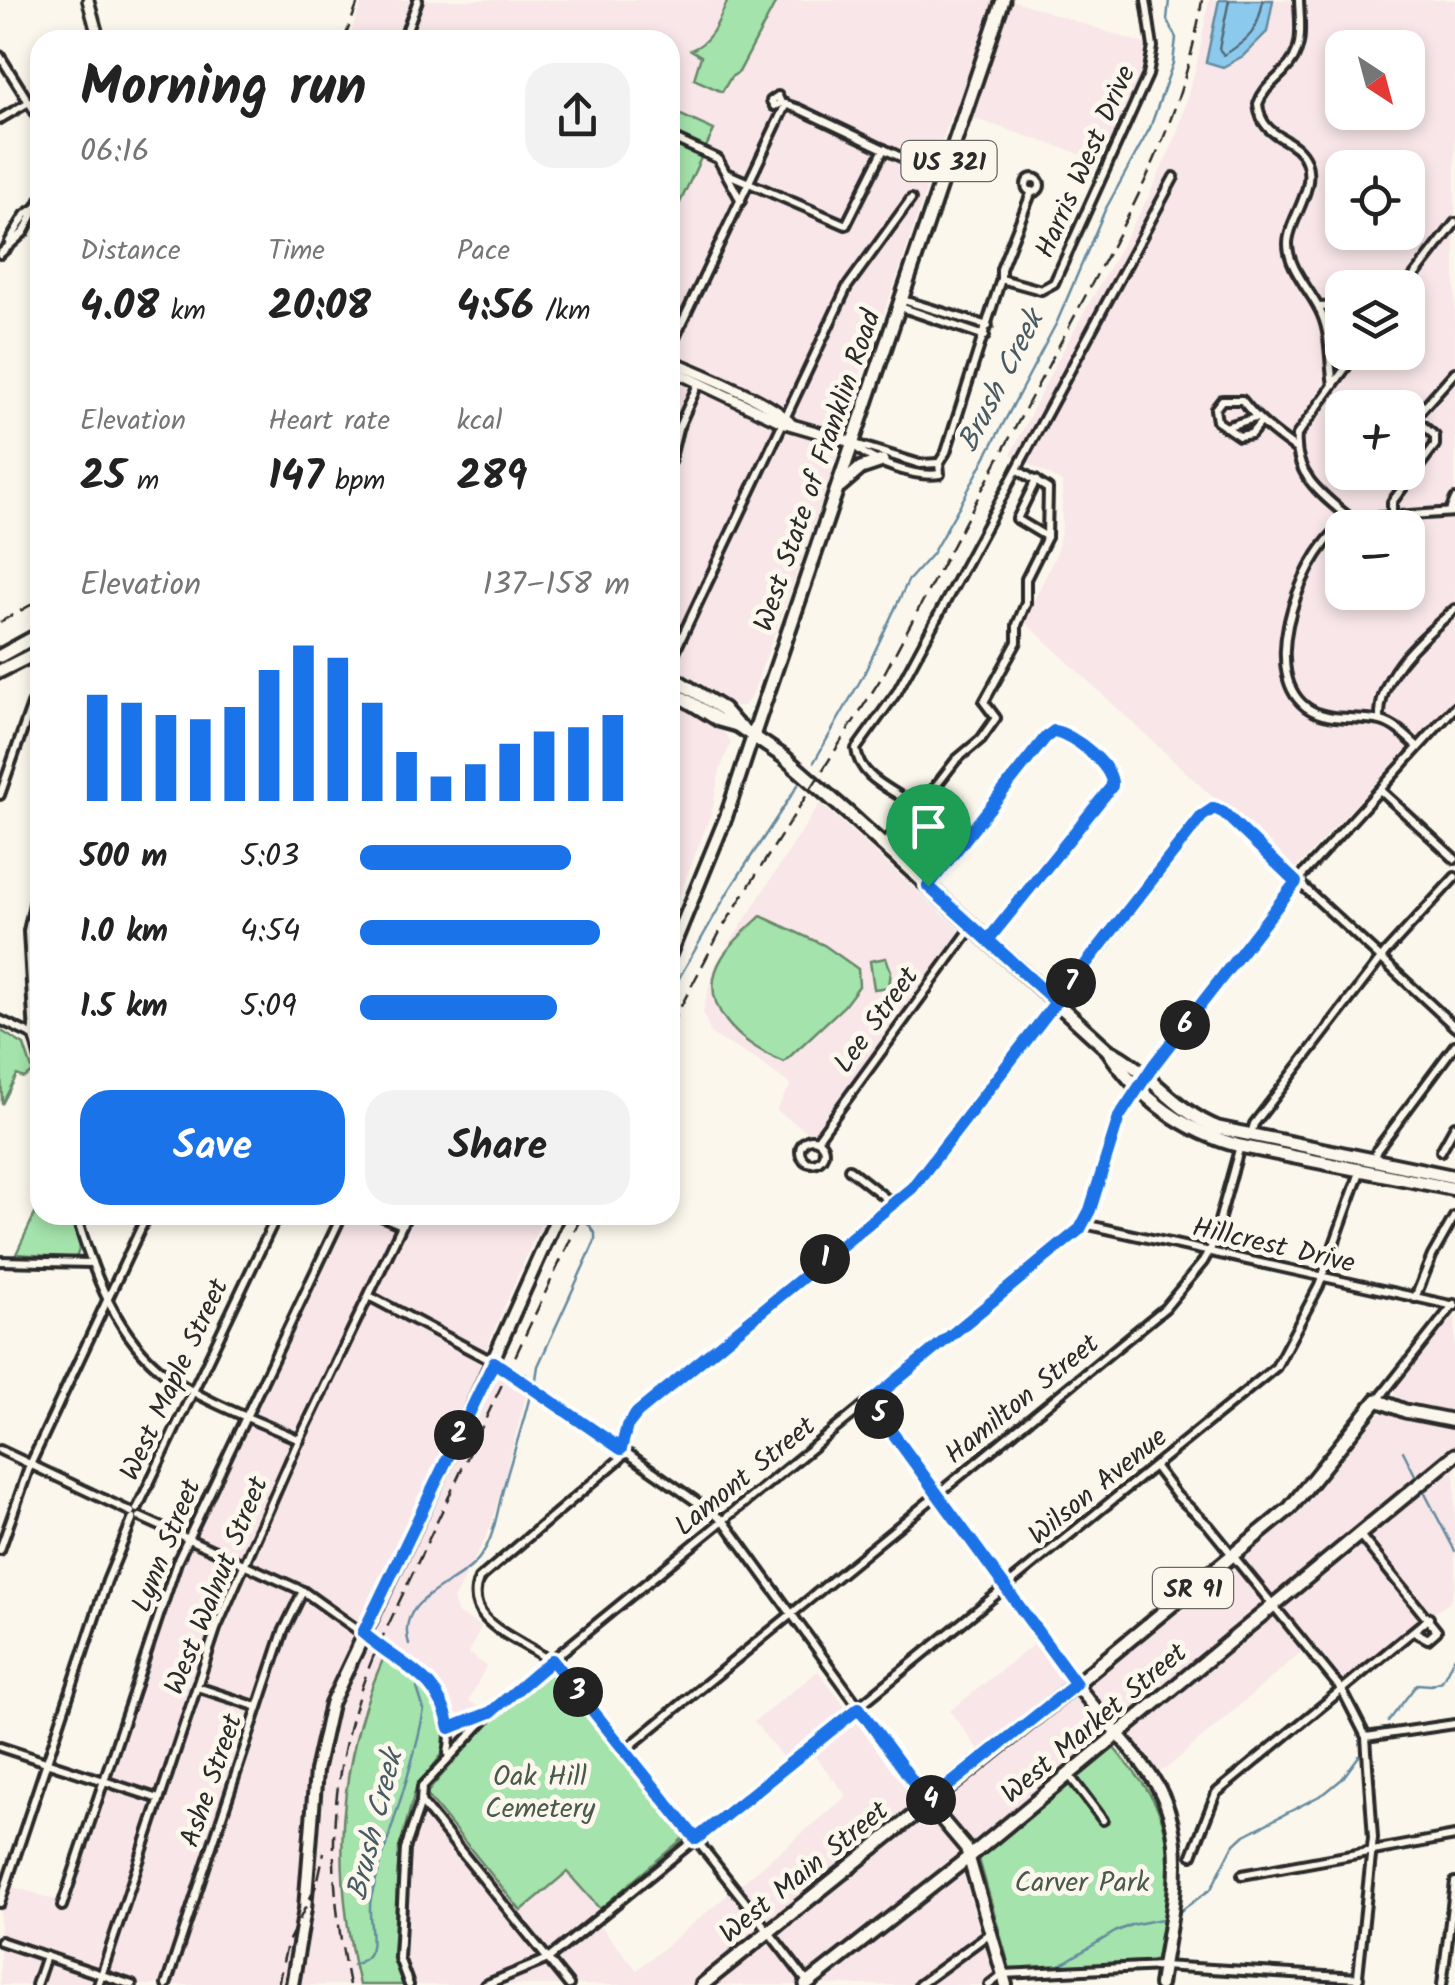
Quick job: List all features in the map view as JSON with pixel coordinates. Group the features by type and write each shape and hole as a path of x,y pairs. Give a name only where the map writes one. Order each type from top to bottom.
{"main road":[{"name":"West State of Franklin Road","path":"680,930 726,817 793,612 815,561 851,442 1003,0"},
{"path":"840,486 861,468 882,461"},
{"path":"0,656 30,640"},
{"path":"0,671 30,656"},
{"path":"680,682 723,708 737,725 784,757 1108,1050 1116,1064 1194,1117 1250,1136 1455,1177"},
{"path":"680,696 719,720 737,725"},
{"path":"1142,1082 1183,1125 1213,1139 1455,1190"},
{"path":"292,1985 305,1909 320,1748 331,1704 494,1362 554,1225"},
{"path":"1377,1400 1405,1411 1451,1419"},
{"name":"West Main Street","path":"702,1985 1232,1557 1303,1495 1377,1400"},
{"name":"West Market Street","path":"807,1984 969,1857 1455,1456"},
{"path":"1076,1684 1156,1785 1170,1812 1176,1838 1176,1875 1160,1985"},
{"path":"928,1802 966,1848 1004,1980"}],"street":[{"path":"88,0 96,30"},
{"path":"407,30 418,0"},
{"name":"Harris West Drive","path":"1002,279 1041,290 1054,283 1148,76 1153,47 1146,0"},
{"path":"1299,0 1300,48 1258,104 1264,126 1299,150 1307,163 1303,202 1288,243 1326,328 1333,384"},
{"path":"0,56 29,102 0,119"},
{"path":"680,327 751,181 782,101 943,177"},
{"path":"680,142 718,159 741,201"},
{"path":"728,174 846,225 884,149"},
{"path":"918,809 879,784 857,758 856,749 897,692 1174,177"},
{"path":"680,373 786,421 920,464 935,464 946,452 1002,279 1000,269 1032,191"},
{"path":"680,641 847,287 912,199"},
{"path":"0,254 17,225 30,212"},
{"path":"1420,270 1455,223"},
{"path":"900,303 988,326"},
{"path":"900,303 984,336"},
{"path":"1318,306 1325,306"},
{"path":"680,365 786,421"},
{"path":"1340,510 1304,476 1296,449 1300,428 1344,370"},
{"path":"1392,510 1392,502 1435,445 1435,436 1414,418 1455,372"},
{"path":"680,425 699,382"},
{"path":"1258,420 1246,436 1223,427 1214,413 1222,400 1242,400 1258,420 1296,449"},
{"path":"1223,427 1258,420"},
{"path":"851,442 861,454 932,475 942,472 935,464"},
{"path":"883,844 918,809 956,760 982,739 996,718 984,702 1017,642 1017,625 1026,604 1026,578 1047,537 1049,492 1018,470"},
{"path":"1036,480 1018,520 1047,537"},
{"path":"1425,514 1453,512 1455,499"},
{"path":"1325,546 1302,576 1292,606 1285,675 1296,697 1313,711 1340,718 1380,720 1398,729 1418,747"},
{"path":"1380,720 1379,712 1393,673 1414,647 1455,609"},
{"path":"1084,1224 1119,1117 1142,1082 1296,882 1455,707"},
{"path":"0,795 30,721"},
{"path":"928,886 1054,731 1069,736 1109,770 1113,780 988,940"},
{"path":"1380,790 1455,858"},
{"path":"807,1984 552,1660 488,1622 475,1602 476,1588 484,1573 620,1459 627,1426 637,1413 916,1184 1202,816 1214,808 1224,813 1455,1027"},
{"path":"1250,1136 1254,1124 1381,959 1455,877"},
{"path":"30,922 30,966"},
{"name":"Lee Street","path":"816,1140 972,926"},
{"path":"0,1020 30,1034"},
{"path":"1373,1160 1455,1045"},
{"path":"1441,1151 1455,1126"},
{"name":"Hamilton Street","path":"624,1751 1166,1308 1208,1252 1240,1146"},
{"path":"849,1169 892,1203"},
{"name":"Wilson Avenue","path":"484,1985 548,1959 1276,1366 1322,1277 1360,1170"},
{"path":"1415,1298 1454,1217"},
{"name":"Hillcrest Drive","path":"1084,1224 1454,1305"},
{"name":"Lamont Street","path":"410,1985 400,1958 404,1849 420,1802 419,1792 446,1758 491,1712 552,1660 1084,1224"},
{"path":"79,1225 109,1298 146,1357 164,1374 193,1390 300,1440"},
{"path":"0,1550 30,1464 142,1225"},
{"name":"West Maple Street","path":"0,1903 107,1580 272,1225"},
{"name":"Lynn Street","path":"62,1906 177,1562 337,1225"},
{"name":"West Walnut Street","path":"98,1985 196,1687 244,1564 402,1225"},
{"path":"1,1264 92,1263"},
{"path":"369,1296 494,1362 724,1521 928,1802"},
{"name":"West Main Street","path":"1377,1400 1454,1305"},
{"path":"870,1402 1076,1684"},
{"path":"0,1450 303,1591 430,1684 444,1706 450,1728"},
{"path":"990,1985 1004,1980 1162,1966 1358,1981 1373,1838 1366,1736 1342,1690 1155,1466"},
{"path":"1360,1534 1437,1631 1428,1639 1414,1632"},
{"name":"Ashe Street","path":"166,1985 284,1632 303,1591"},
{"path":"1192,1854 1216,1793 1428,1618"},
{"path":"196,1687 258,1708"},
{"name":"Lamont Street","path":"446,1758 450,1728 491,1712"},
{"path":"1366,1736 1455,1724"},
{"path":"0,1747 158,1800"},
{"path":"1069,1774 1102,1820"},
{"path":"420,1802 569,1985"},
{"path":"1242,1875 1455,1836"},
{"path":"1442,1985 1455,1882"},
{"path":"918,1985 990,1933"},
{"path":"0,1941 132,1985"},
{"path":"36,1985 46,1956"},
{"path":"1278,1985 1280,1973"}],"shaded area":[{"path":"363,0 1012,0 1153,47 1152,62 1117,146 1089,137 1084,155 952,111 900,269 844,419 835,462 800,564 752,695 744,706 734,706 680,675 680,30 352,30"},
{"path":"1209,0 1455,0 1455,697 1293,872 1024,621 1056,555 1062,527 1062,482 1011,454 1056,363 1148,198 1176,137 1198,60"},
{"path":"680,704 723,732 731,742 720,770 712,811 680,894"},
{"path":"820,803 962,932 815,1134 811,1134 776,1110 791,1085 711,1034 703,1012 714,968"},
{"path":"341,1225 540,1225 479,1365 526,1396 491,1527 453,1600 458,1614 481,1626 469,1653 486,1666 469,1701 496,1716 466,1744 426,1794 567,1871 600,1909 592,1916 637,1970 847,1796 815,1756 795,1772 754,1722 818,1671 925,1814 989,1764 950,1711 1034,1644 1073,1696 1296,1511 1372,1420 1395,1402 1395,1390 1455,1314 1455,1584 1449,1603 1347,1682 1342,1683 1309,1645 1166,1769 1156,1773 1126,1739 1007,1833 977,1858 964,1877 994,1977 986,1985 0,1985 0,1883 67,1903 180,1571"}],"green space":[{"path":"728,0 777,0 739,72 722,92 694,79 701,56 691,50 710,36"},
{"path":"680,115 714,130 680,203"},
{"path":"761,916 824,945 858,969 859,986 844,1006 784,1062 753,1046 726,1021 714,991 715,974 723,956"},
{"path":"886,958 891,971 889,987 874,989 870,961"},
{"path":"0,1030 24,1045 30,1063 30,1074 24,1078 17,1075 2,1104"},
{"path":"30,1224 73,1225 80,1247 76,1258 16,1254"},
{"path":"384,1657 429,1691 440,1709 444,1752 416,1788 399,1849 393,1958 403,1985 359,1985 345,1900 343,1818 356,1738"},
{"name":"Oak Hill Cemetery","path":"551,1668 687,1835 600,1909 567,1872 521,1911 426,1794 480,1730"},
{"name":"Carver Park","path":"1114,1748 1148,1791 1165,1831 1168,1873 1156,1959 1010,1969 979,1859"}],"water":[{"path":"1219,0 1273,0 1267,32 1243,56 1223,67 1206,62"}],"waterway":[{"name":"Brush Creek","path":"814,762 863,676 908,581 932,554 965,496 1057,322 1105,210 1150,128 1173,63 1176,38 1167,20 1169,0"},
{"name":"Brush Creek","path":"680,976 728,892 798,785"},
{"name":"Brush Creek","path":"536,1379 538,1366 595,1241 589,1225"},
{"name":"Brush Creek","path":"409,1644 407,1629 417,1605 473,1565 486,1548 530,1395"},
{"path":"1403,1451 1418,1481"},
{"path":"1422,1488 1455,1551"},
{"path":"1388,1722 1417,1684 1442,1681 1455,1656"},
{"name":"Brush Creek","path":"353,1965 363,1960 371,1946 371,1898 424,1710 417,1688"},
{"path":"1179,1912 1211,1889 1233,1846 1245,1835 1325,1793 1342,1779 1359,1756"},
{"path":"1060,1965 1115,1932 1162,1919"}],"railway":[{"path":"348,30 359,0"},
{"path":"680,1008 721,930 885,672 1129,214 1174,110 1202,0"},
{"path":"0,622 30,606"},
{"path":"349,1985 336,1900 335,1818 339,1778 358,1697 374,1655 577,1225"},
{"path":"278,1985 287,1944 317,1884 324,1852"}],"route":[{"path":"928,886 1054,731 1069,736 1109,770 1112,786 988,940 1056,1002 1208,810 1214,808 1224,813 1296,882 1153,1066 1119,1117 1090,1210 1080,1229 870,1402 1076,1684 928,1802 859,1708 696,1839 552,1660 491,1712 450,1728 444,1706 430,1684 363,1633 494,1362 621,1449 627,1426 637,1413 916,1184 1056,1002 928,886"}]}
